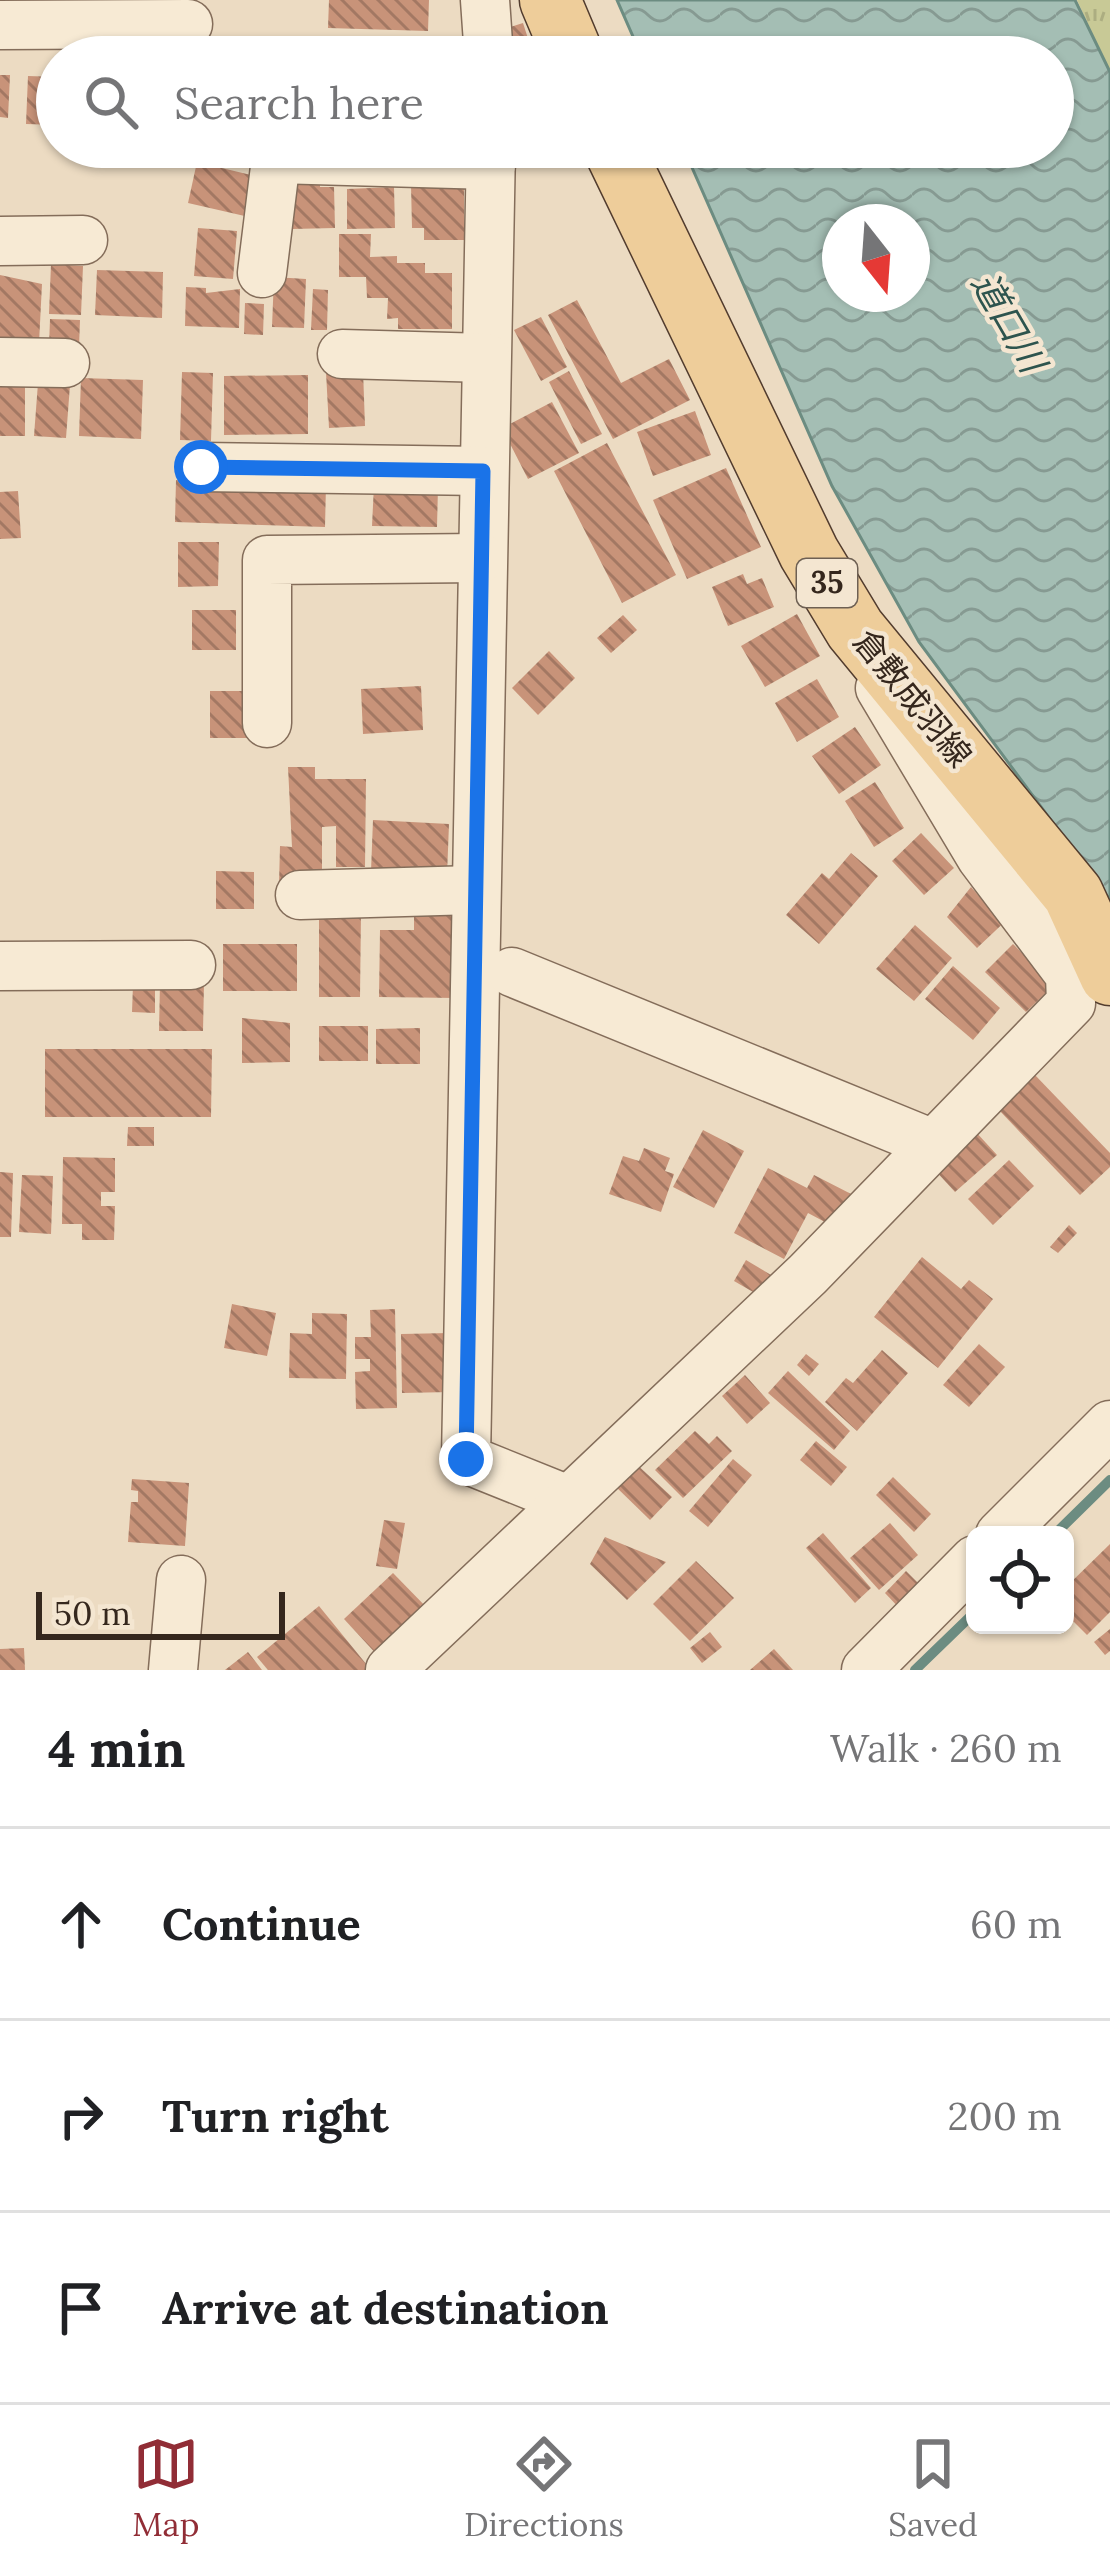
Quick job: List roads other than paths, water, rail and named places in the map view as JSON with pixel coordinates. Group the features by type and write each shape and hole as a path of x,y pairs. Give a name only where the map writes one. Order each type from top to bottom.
{"main road":[{"path":"550,0 565,36"},
{"name":"倉敷成羽線","path":"623,168 809,553 855,629 1072,894 1110,975"}],"street":[{"path":"484,0 487,36"},
{"path":"0,25 188,24"},
{"path":"262,273 275,168"},
{"path":"491,168 466,1459 568,1500"},
{"path":"0,241 83,240"},
{"path":"342,354 486,358"},
{"path":"0,362 65,363"},
{"path":"201,467 483,471"},
{"path":"267,724 267,560 481,558"},
{"path":"390,1670 808,1274 1071,1003 1070,975 982,857 912,746 855,629"},
{"path":"300,895 474,890"},
{"path":"0,966 191,965"},
{"path":"512,972 933,1144"},
{"path":"1009,1526 1110,1425"},
{"path":"866,1670 966,1569"},
{"path":"172,1670 181,1580"}],"water":[{"name":"道口川","path":"617,0 1075,0 1110,72 1110,900 919,642 832,486 692,168 1074,168 1074,36 633,36"}],"waterway":[{"path":"1063,1526 1110,1480"},
{"path":"915,1670 966,1621"}]}
